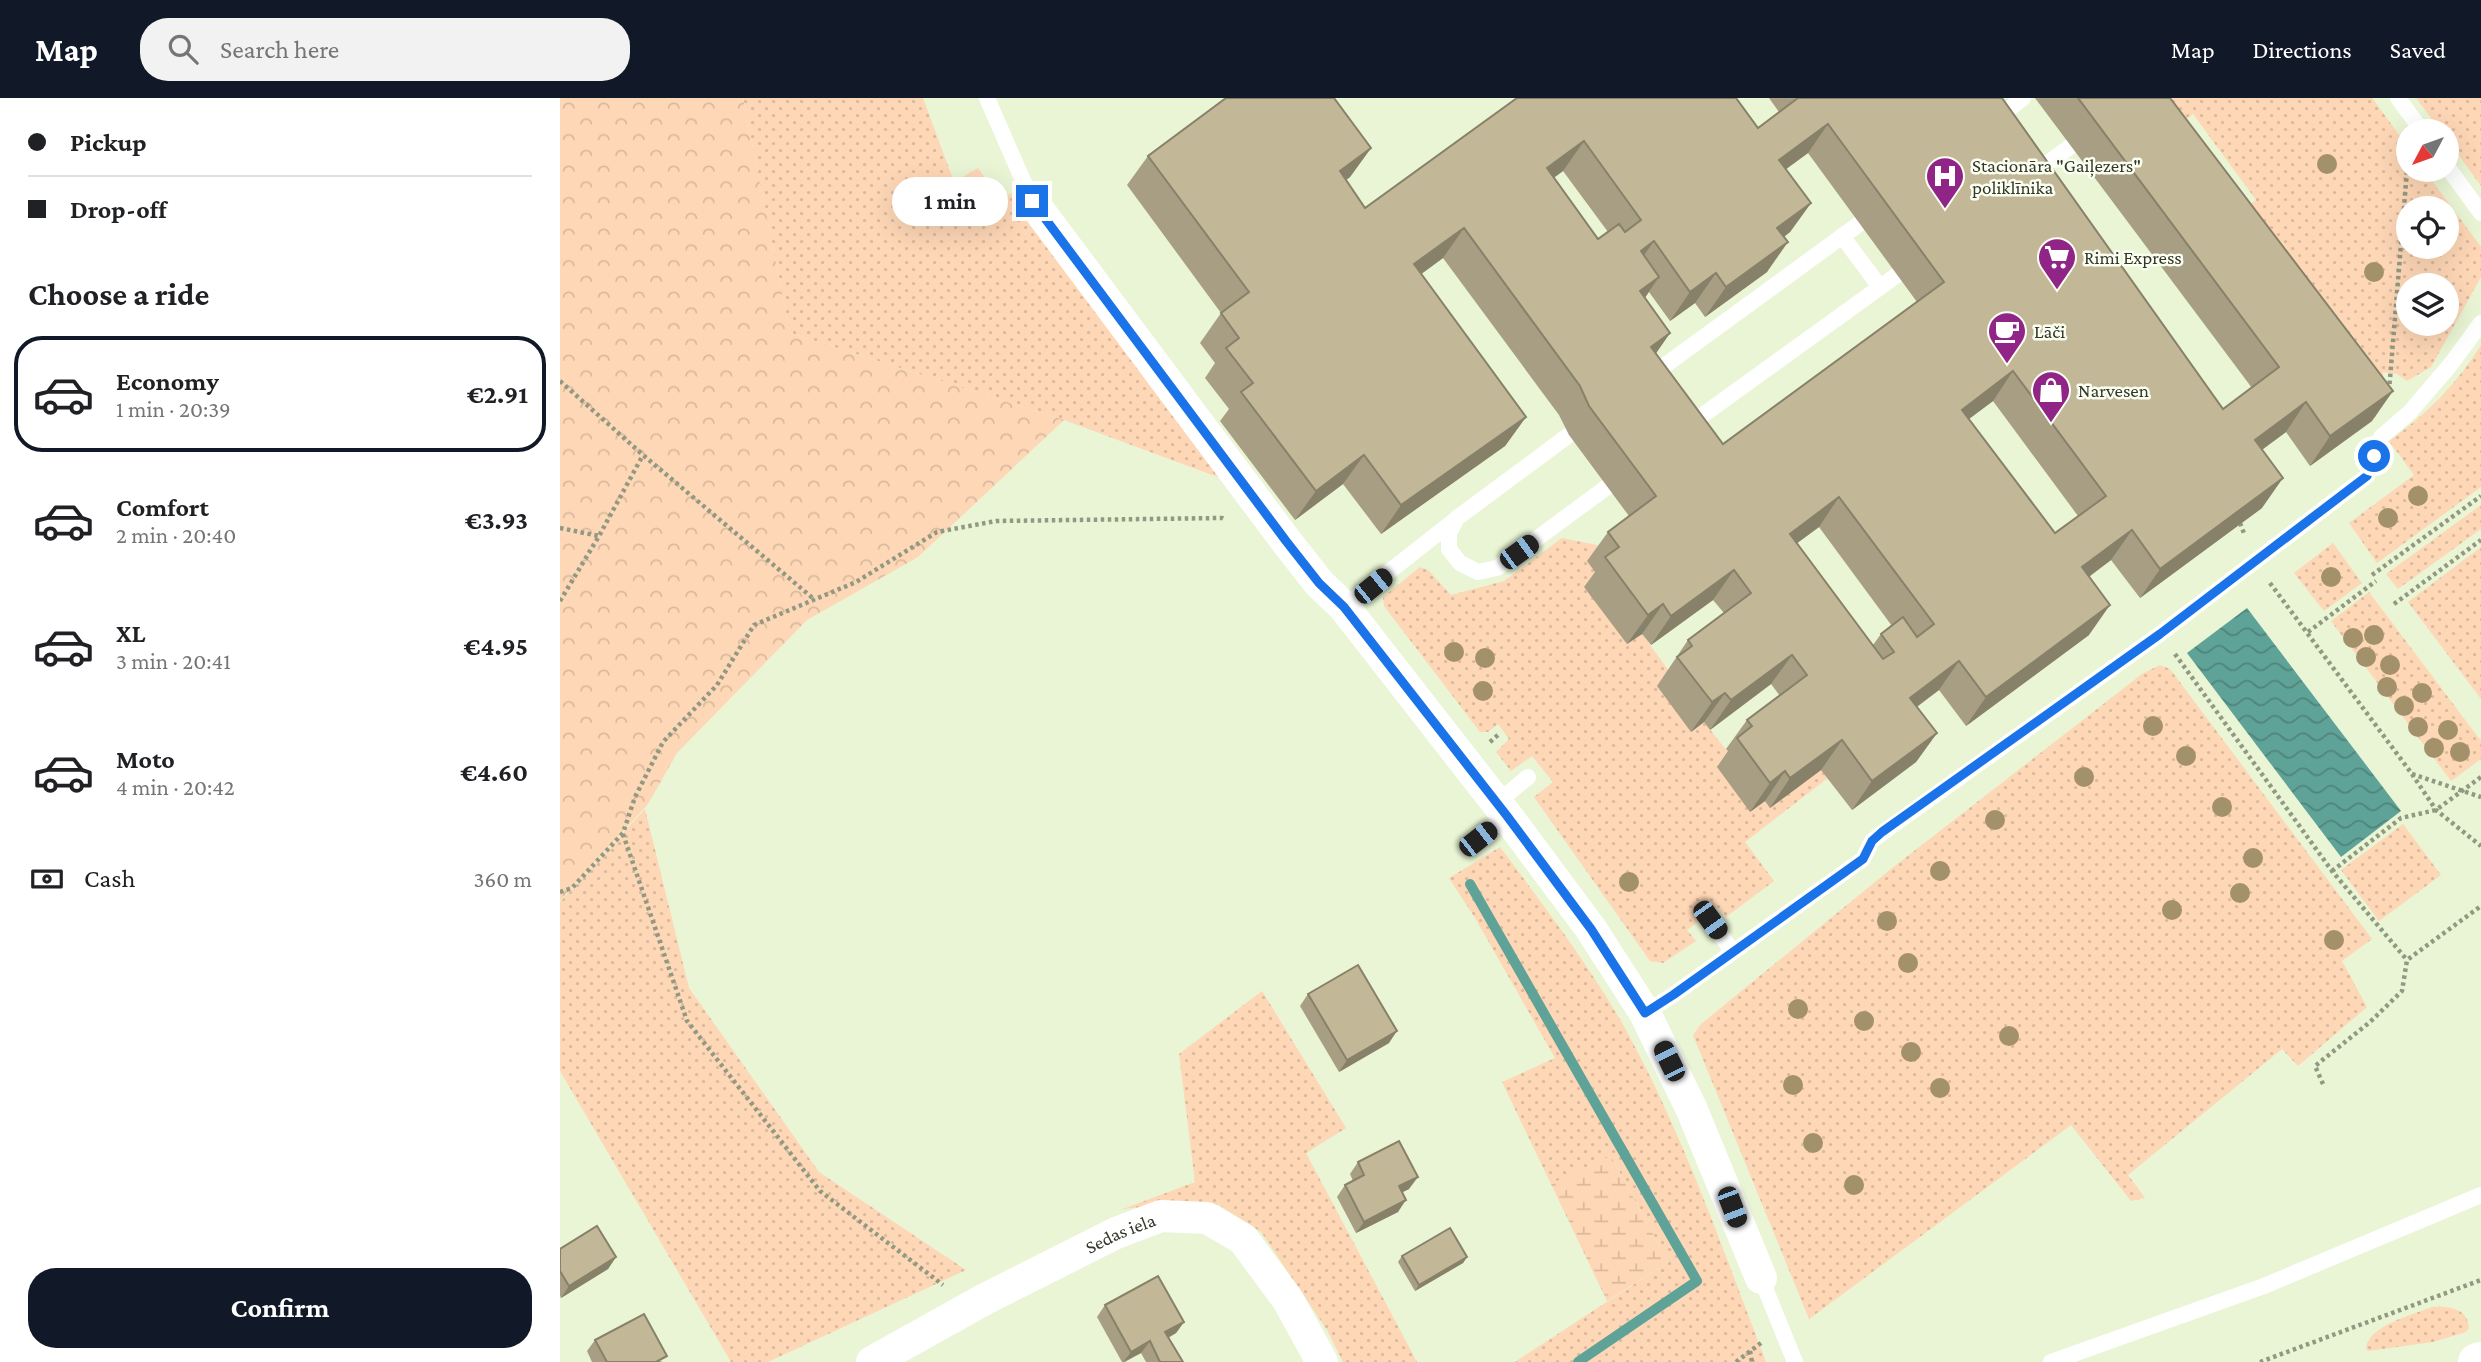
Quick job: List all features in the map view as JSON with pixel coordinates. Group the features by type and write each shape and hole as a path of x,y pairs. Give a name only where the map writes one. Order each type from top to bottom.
{"street":[{"path":"1032,201 1286,541 1319,583 1344,607 1502,809 1591,929 1645,1013 1692,1110 1761,1278"},
{"name":"Sedas iela","path":"872,1362 1116,1233 1161,1216 1208,1218 1243,1239 1288,1300 1322,1362"}],"lane":[{"path":"986,98 1032,201"},
{"path":"1983,130 2023,98"},
{"path":"2398,98 2413,119"},
{"path":"2022,182 2071,146"},
{"path":"2458,182 2481,213"},
{"path":"1637,385 1859,223"},
{"path":"1842,236 1880,287"},
{"path":"1675,436 1897,275"},
{"path":"1645,1013 1863,859 1872,841 1882,832 2160,634 2367,476 2381,437 2410,412 2451,364 2481,323"},
{"path":"1344,607 1569,435"},
{"path":"1457,518 1449,533 1449,549 1460,563 1478,572 1497,568 1607,487"},
{"path":"1478,839 1528,777"},
{"path":"1710,920 1732,951"},
{"path":"2051,1362 2264,1286 2481,1195"},
{"path":"1761,1278 1795,1362"}],"path":[{"path":"2381,437 2390,401 2389,382 2406,182"},
{"path":"560,381 815,600"},
{"path":"560,601 643,455"},
{"path":"2372,575 2481,496"},
{"path":"560,892 572,888 623,833 635,797 663,742 717,685 754,625 856,582 937,532 996,522 1222,518 1233,523"},
{"path":"2240,523 2254,562 2308,632 2436,810 2481,846"},
{"path":"560,528 599,536"},
{"path":"2394,604 2481,540"},
{"path":"2308,632 2376,580"},
{"path":"2160,634 2332,871 2407,960"},
{"path":"2412,774 2481,797"},
{"path":"2332,871 2401,818 2436,810 2481,777"},
{"path":"623,833 687,1021 820,1191 972,1307"},
{"path":"2323,1084 2315,1066 2370,1022 2402,991 2407,960 2481,906"},
{"path":"2260,1362 2481,1280"},
{"path":"1750,1351 1752,1362"}],"green space":[{"path":"560,98 743,98 790,333 1064,420 918,557 807,620 677,753 648,804 560,901"},
{"path":"743,98 923,98 954,182 978,168 1001,200 1012,193 1223,479 1064,420 790,333"},
{"path":"2160,98 2372,98 2396,131 2396,182 2433,182 2443,196 2396,196 2396,259 2459,259 2459,217 2481,247 2481,277 2459,317 2459,273 2396,273 2396,336 2448,336 2431,367 2407,381 2397,374 2383,372 2382,404 2372,421 2223,225 2256,200 2193,114 2159,140"},
{"path":"2416,98 2481,98 2481,186 2459,156 2459,119 2432,119"},
{"path":"2481,345 2481,487 2377,563 2349,523 2414,475 2389,441 2416,421 2440,398 2462,373"},
{"path":"2481,505 2481,529 2398,589 2386,574"},
{"path":"1562,538 1607,547 1598,576 1627,644 1642,634 1672,675 1691,731 1704,722 1731,756 1750,812 1821,770 1828,778 1745,842 1774,881 1726,917 1717,907 1687,930 1696,941 1663,963 1650,961 1534,797 1553,782 1532,756 1511,771 1496,752 1509,739 1498,724 1488,732 1480,732 1384,606 1383,597 1420,567 1428,570 1451,595 1504,581"},
{"path":"2333,543 2362,583 2324,611 2294,573"},
{"path":"2481,547 2481,699 2408,602"},
{"path":"2369,592 2481,741 2481,759 2451,781 2331,621"},
{"path":"2160,665 2170,669 2372,939 2342,961 2367,1007 2298,1066 2282,1049 2128,1175 2145,1198 2131,1201 2071,1125 1809,1319 1693,1035 1701,1024 1891,869 2142,674"},
{"path":"645,809 689,988 819,1172 966,1270 768,1362 731,1362 560,1071 560,902"},
{"path":"2403,824 2441,875 2379,921 2341,870"},
{"path":"1500,847 1597,983 1647,1070 1702,1194 1766,1362 1515,1362 1668,1262 1611,1156 1551,1184 1502,1082 1555,1058 1475,918 1449,878"},
{"path":"1262,991 1346,1128 1306,1153 1417,1362 1343,1362 1327,1330 1261,1232 1219,1205 1182,1203 1123,1209 1195,1182 1179,1054"},
{"path":"1611,1156 1668,1262 1607,1301 1551,1184"},
{"path":"2432,1307 2461,1312 2468,1321 2469,1328 2466,1332 2433,1342 2368,1351 2366,1348 2369,1340 2383,1327"}],"water":[{"path":"2247,608 2401,811 2341,857 2187,653"}],"building":[{"path":"1226,98 1334,98 1371,148 1340,171 1365,208 1517,98 1736,98 1758,128 1798,98 2002,98 2223,409 2279,367 2078,98 2170,98 2393,391 2330,436 2306,402 2255,440 2283,478 2160,569 2132,530 2082,567 2110,605 1986,697 1959,661 1910,698 1937,733 1872,781 1842,740 1790,778 1785,771 1770,783 1737,738 1752,726 1747,720 1807,675 1792,655 1731,700 1725,693 1712,702 1677,657 1692,646 1688,640 1751,593 1734,570 1671,616 1663,604 1648,615 1605,557 1619,547 1608,532 1656,496 1589,406 1580,386 1464,228 1414,264 1526,417 1401,505 1364,455 1316,491 1241,392 1253,383 1226,348 1239,338 1221,313 1249,292 1148,156","holes":["1828,124 1944,282 1723,444 1651,347 1670,333 1640,291 1659,277 1641,251 1654,241 1690,292 1716,273 1726,287 1788,242 1777,228 1811,203 1779,160","1584,141 1641,220 1625,232 1619,224 1598,239 1547,168","2013,371 2106,496 2055,533 1962,410","1839,497 1934,624 1917,637 1903,617 1881,634 1894,652 1883,659 1790,534"]},
{"path":"1358,965 1397,1031 1347,1060 1308,994"},
{"path":"1399,1141 1418,1177 1399,1186 1406,1200 1364,1222 1345,1185 1364,1175 1358,1162"},
{"path":"597,1226 616,1257 569,1286 560,1271 560,1249"},
{"path":"1450,1228 1467,1257 1419,1285 1402,1256"},
{"path":"1158,1276 1184,1322 1165,1332 1183,1362 1160,1362 1150,1341 1131,1352 1105,1305"},
{"path":"644,1314 667,1356 656,1362 607,1362 595,1340"}],"waterway":[{"path":"1470,884 1697,1281 1578,1362"}],"place":[{"name":"Stacionāra \"Gaiļezers\" poliklīnika","path":"1945,210"},
{"name":"Rimi Express","path":"2057,291"},
{"name":"Lāči","path":"2007,365"},
{"name":"Narvesen","path":"2051,424"}],"route":[{"path":"1032,201 1286,541 1319,583 1344,607 1507,816 1591,929 1645,1013 1863,859 1872,841 1882,832 2160,634 2367,476 2374,456"}]}
